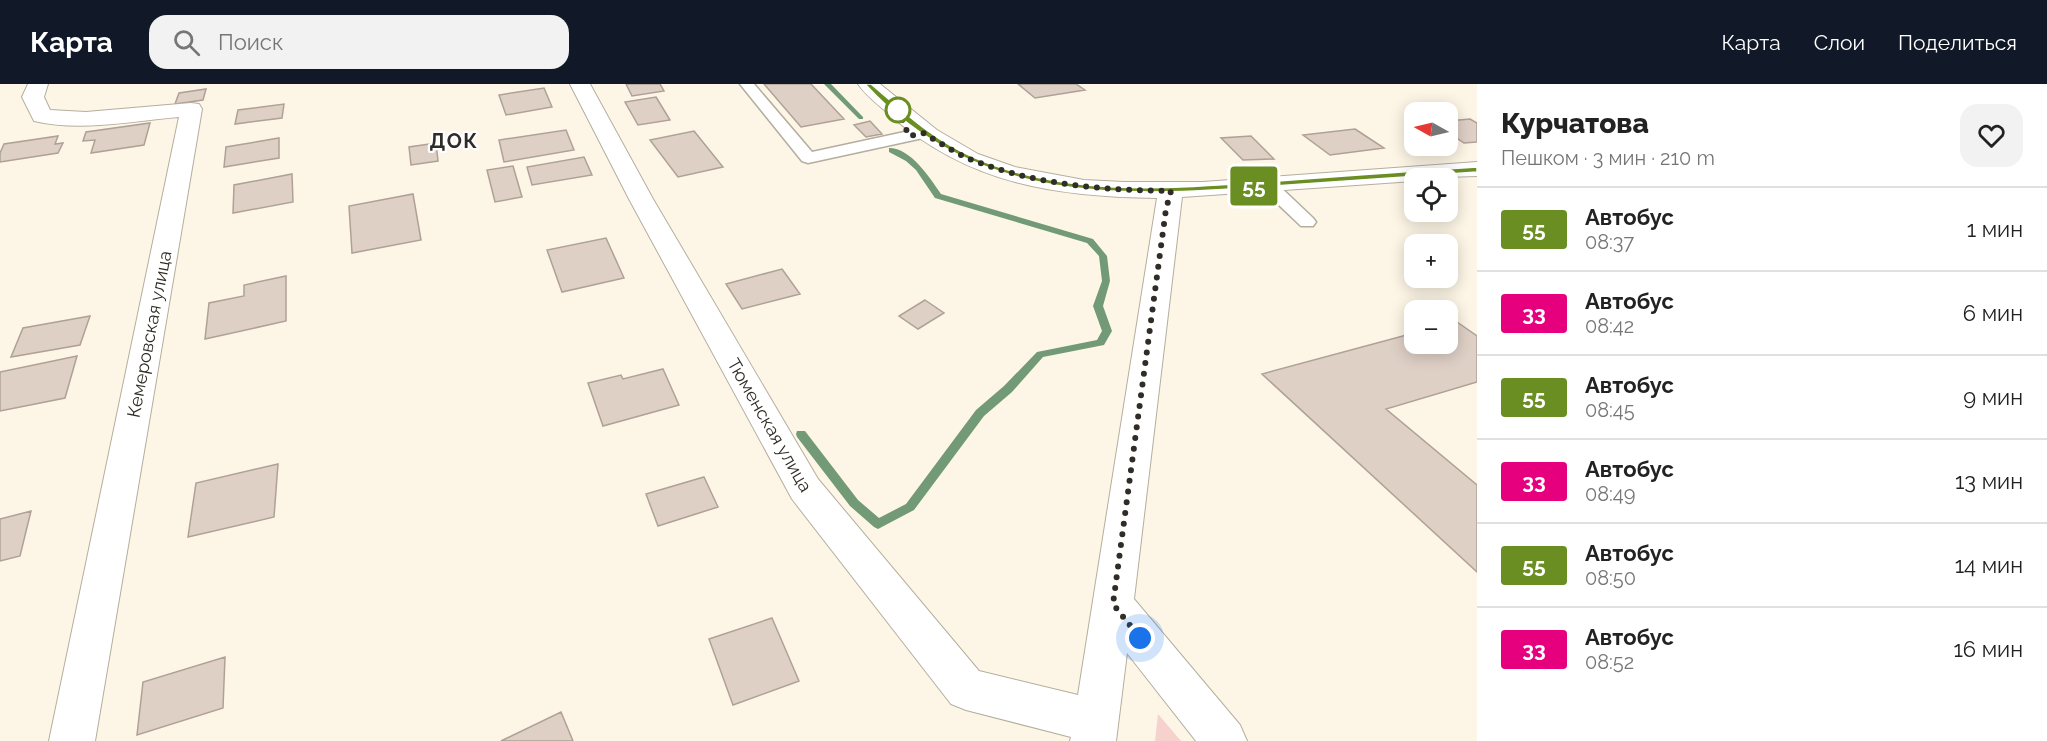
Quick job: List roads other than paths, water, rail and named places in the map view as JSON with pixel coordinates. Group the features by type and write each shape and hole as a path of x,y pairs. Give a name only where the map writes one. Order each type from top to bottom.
{"street":[{"name":"Кемеровская улица","path":"38,84 33,97 42,116 86,119 191,109 72,741"},
{"name":"Тюменская улица","path":"580,84 641,199 805,489 966,688 1095,731"},
{"path":"868,84 923,133 970,159 1014,174 1062,184 1118,190 1171,191 1477,169"},
{"path":"1095,731 1166,209 1171,191"},
{"path":"1113,604 1224,741"}],"lane":[{"path":"747,84 808,158 923,133"},
{"path":"1268,185 1307,222"}],"waterway":[{"path":"827,84 861,118"},
{"path":"801,434 854,503 878,524 910,507 980,413 1008,389 1040,354 1101,343 1107,331 1098,306 1106,281 1103,256 1090,241 938,196 919,169 892,150"}],"district":[{"name":"ДОК","path":"454,141"}]}
